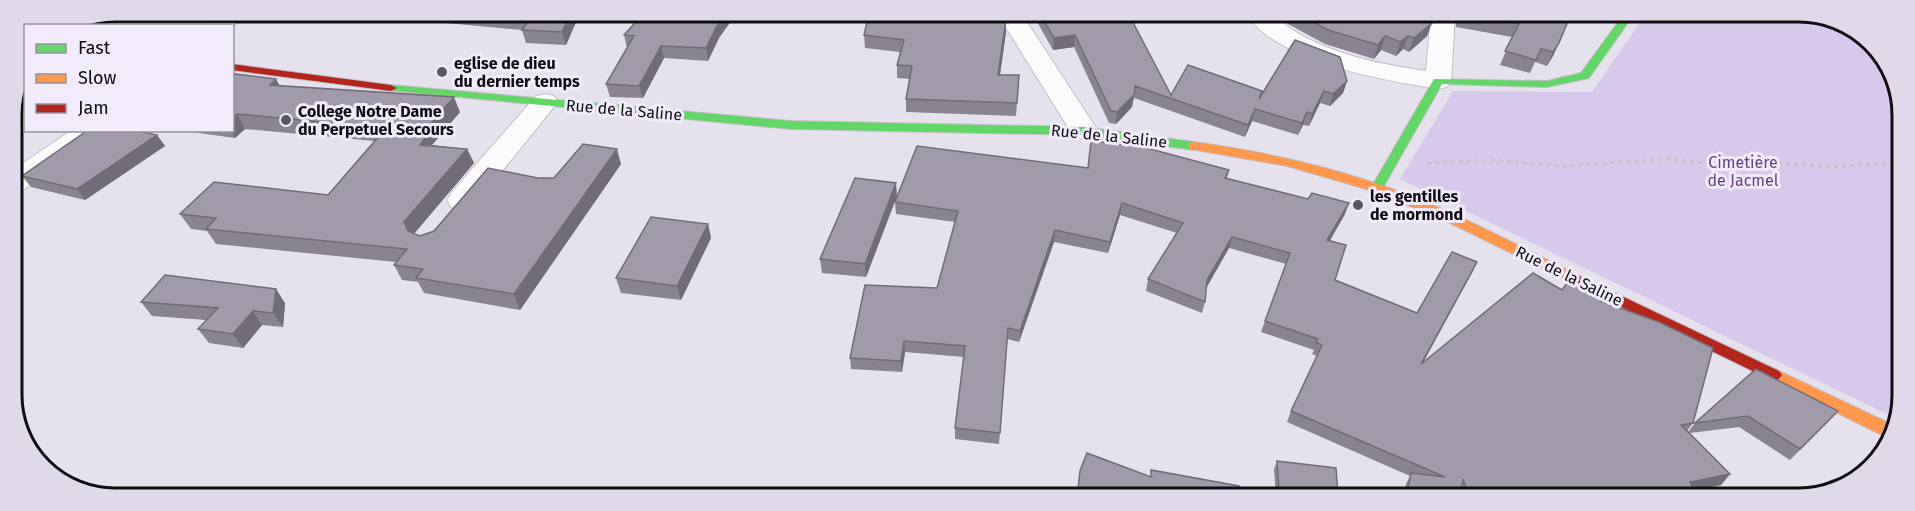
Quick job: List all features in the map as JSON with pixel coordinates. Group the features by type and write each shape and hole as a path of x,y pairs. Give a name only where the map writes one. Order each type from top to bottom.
{"street":[{"path":"1015,22 1084,130"},
{"path":"1266,22 1281,36 1368,70 1438,81 1547,84 1585,76 1623,22"},
{"path":"1377,188 1393,164 1438,81 1442,22"},
{"name":"Rue de la Saline","path":"234,67 364,85 790,125 1084,130 1248,153 1377,188 1428,208 1886,429"},
{"path":"444,220 545,102"},
{"path":"23,176 89,132"}],"path":[{"path":"1393,164 1492,160 1561,166 1671,159 1727,166 1892,165"}],"green space":[{"name":"Cimetière de Jacmel","path":"1640,22 1817,24 1841,32 1865,50 1880,69 1891,98 1890,416 1400,179 1453,91 1592,92"}],"building":[{"path":"528,22 567,22 562,32 522,30"},
{"path":"636,22 720,22 706,48 661,46 639,86 606,84 634,36 624,35"},
{"path":"867,22 1006,22 998,75 1019,75 1017,103 906,99 912,66 897,65 904,40 864,35"},
{"path":"1044,22 1133,22 1171,95 1188,65 1262,91 1259,99 1295,40 1340,57 1347,81 1333,94 1324,91 1312,114 1307,112 1302,123 1255,109 1248,125 1135,86 1134,95 1117,112 1111,111 1075,35 1054,38"},
{"path":"1313,22 1432,22 1414,38 1408,36 1400,42 1385,36 1378,45 1328,30"},
{"path":"1508,22 1568,22 1553,52 1541,49 1536,60 1505,51 1519,24"},
{"path":"234,75 276,79 270,85 454,97 421,135 427,135 420,145 467,149 404,222 408,231 420,236 434,231 488,168 538,178 554,178 583,144 617,149 514,294 416,278 423,269 394,265 407,249 206,229 216,218 180,214 214,182 328,195 386,128 237,114 234,116"},
{"path":"85,132 143,132 157,135 77,189 23,175"},
{"path":"1091,141 1139,146 1229,170 1225,178 1308,199 1312,193 1349,203 1327,240 1346,245 1335,280 1417,313 1452,252 1477,262 1421,364 1533,273 1562,290 1569,280 1604,296 1601,301 1659,322 1713,348 1693,423 1681,425 1730,474 1690,482 1694,488 1467,488 1463,480 1462,488 1408,488 1411,473 1445,477 1291,411 1322,345 1316,342 1318,339 1265,321 1290,253 1232,237 1207,280 1205,302 1148,279 1183,223 1122,203 1110,242 1055,230 1020,331 1008,328 1000,433 955,428 965,346 904,341 901,361 850,358 865,285 937,288 958,211 895,202 917,146 1088,168"},
{"path":"855,178 896,183 865,264 820,259"},
{"path":"651,217 708,224 677,286 616,278"},
{"path":"165,275 276,289 273,313 253,311 233,334 198,329 218,308 141,302"},
{"path":"1756,369 1838,411 1800,449 1748,416 1695,423"},
{"path":"1087,453 1151,477 1151,470 1239,486 1239,488 1078,488 1080,471"},
{"path":"1277,461 1336,468 1337,488 1279,488"}],"traffic: fast":[{"path":"1377,188 1438,81 1547,84 1585,76 1623,22"},
{"path":"391,88 791,125 1084,131 1194,146"}],"traffic: slow":[{"path":"1194,146 1287,162 1377,188 1451,218 1569,276"},
{"path":"1774,375 1886,429"}],"traffic: jam":[{"path":"234,67 391,88"},
{"path":"1569,276 1774,375"}],"place":[{"name":"eglise de dieu du dernier temps","path":"442,72"},
{"name":"College Notre Dame du Perpetuel Secours","path":"286,120"},
{"name":"les gentilles de mormond","path":"1358,205"}]}
